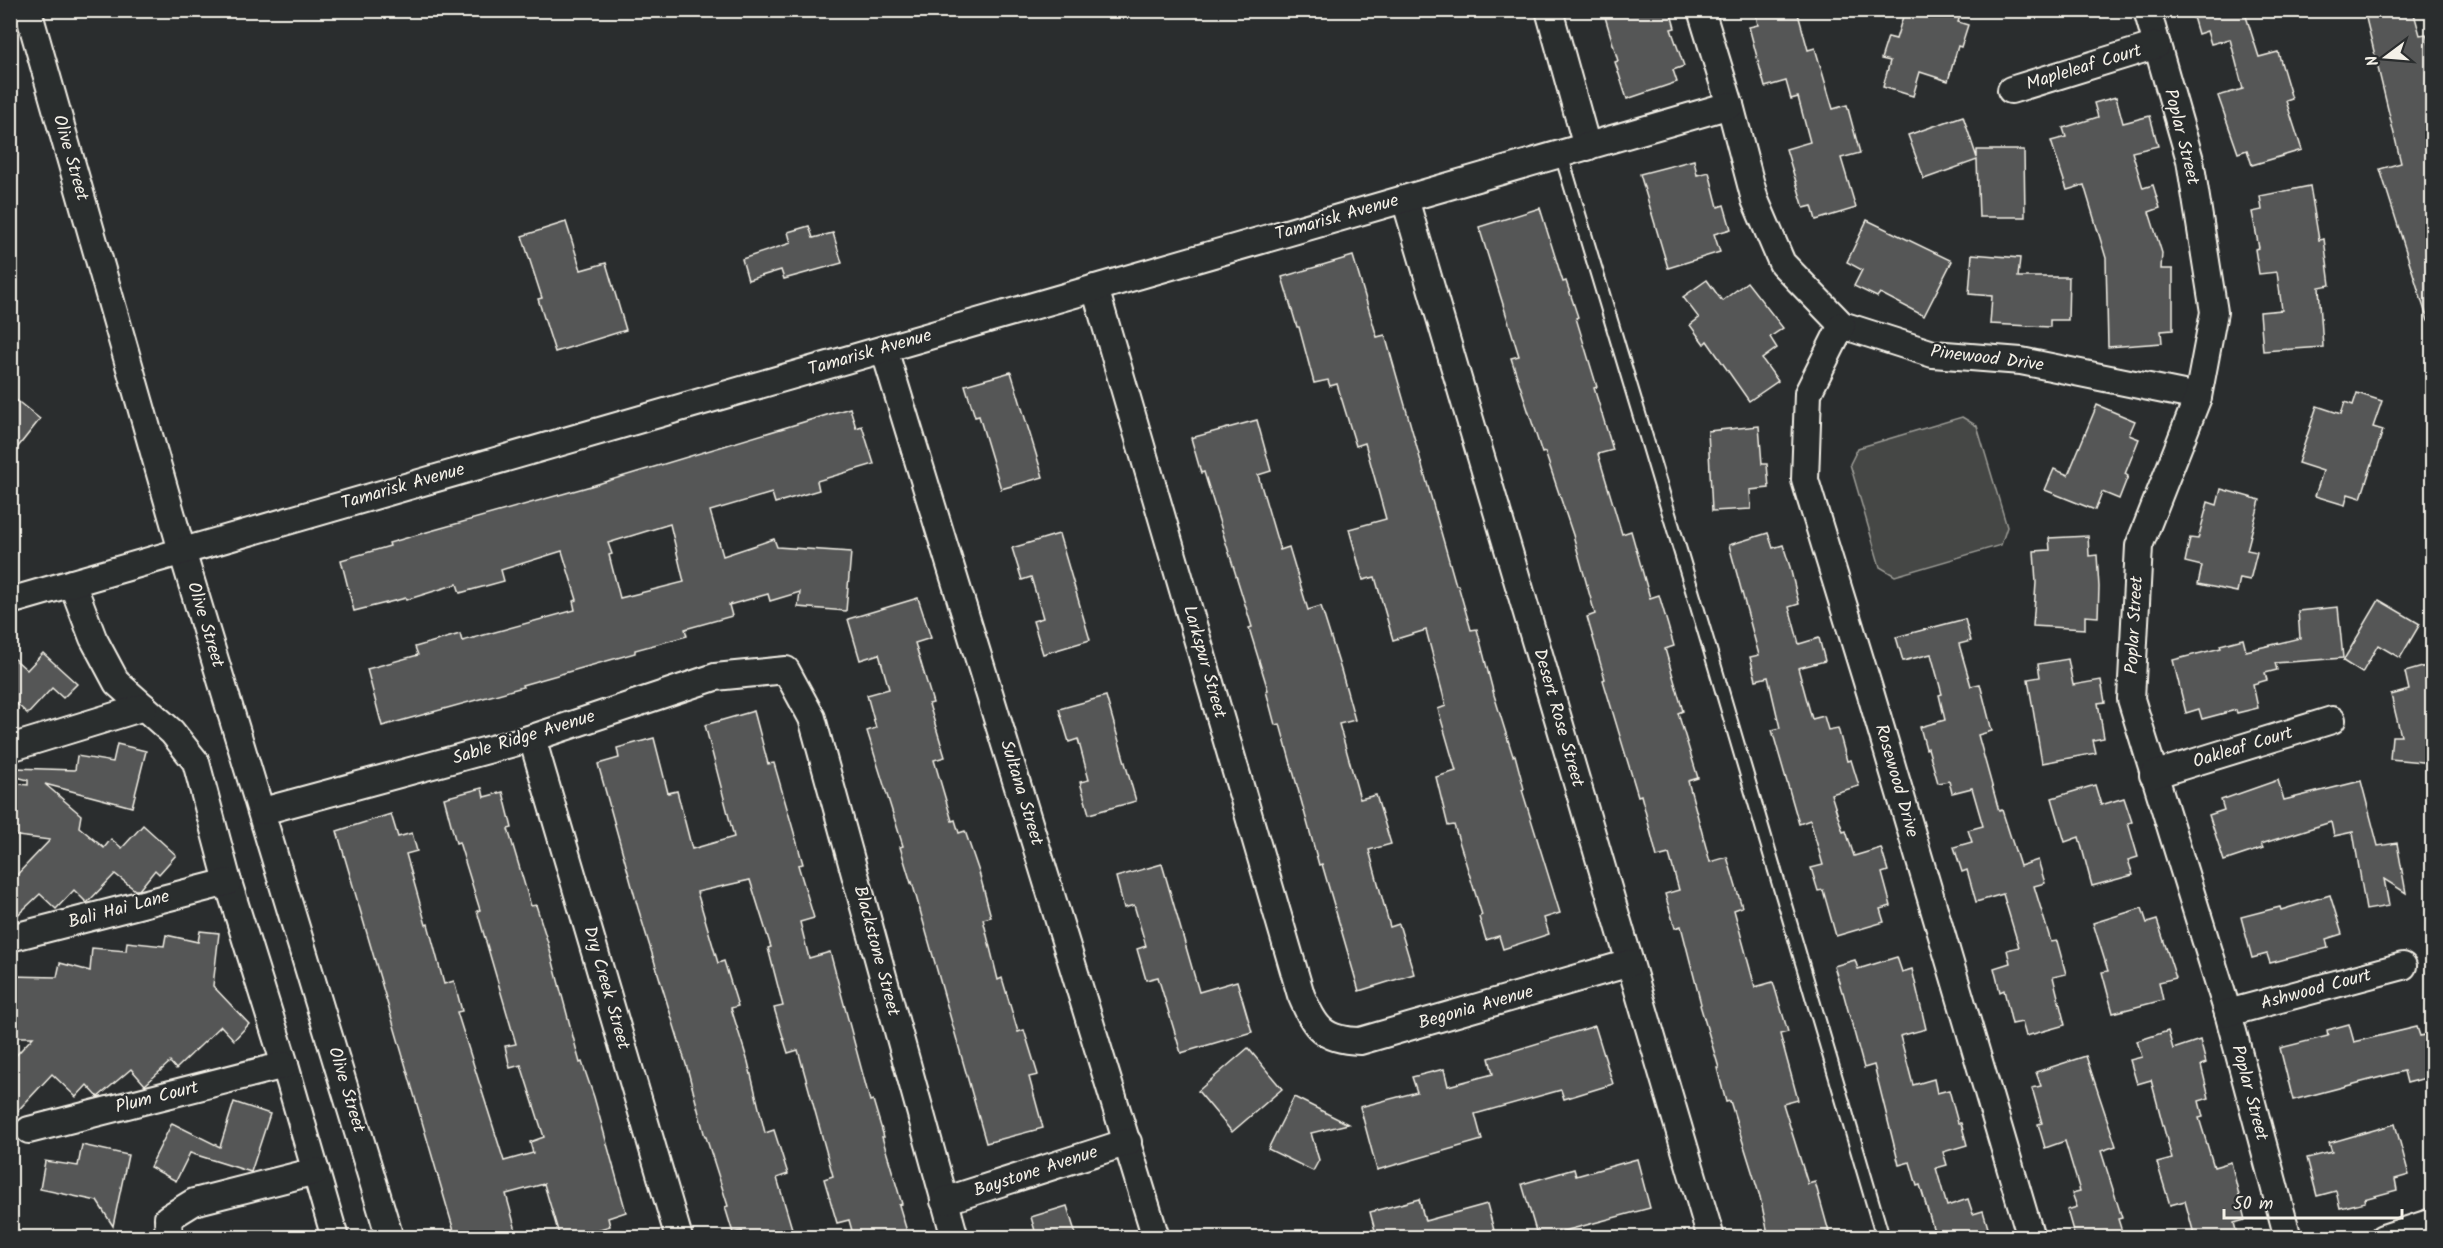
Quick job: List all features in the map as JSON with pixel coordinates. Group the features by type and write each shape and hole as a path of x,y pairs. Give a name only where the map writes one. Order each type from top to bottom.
{"street":[{"name":"Olive Street","path":"28,10 182,551 263,811 390,1238"},
{"path":"1549,10 1587,147"},
{"name":"Pinewood Drive","path":"1701,10 1730,105 1755,200 1782,263 1842,325 1933,354 2021,361 2198,397"},
{"name":"Poplar Street","path":"2147,10 2190,160 2214,312 2198,397 2139,546 2131,699 2228,1013 2288,1238"},
{"name":"Mapleleaf Court","path":"2011,90 2157,45"},
{"name":"Tamarisk Avenue","path":"10,601 1730,105"},
{"name":"Desert Rose Street","path":"1405,199 1712,1238"},
{"name":"Larkspur Street","path":"1095,288 1301,995 1309,1013 1322,1032"},
{"name":"Rosewood Drive","path":"1842,325 1809,393 1805,480 1871,695 2031,1238"},
{"name":"Sultana Street","path":"884,349 1156,1238"},
{"path":"72,583 93,638 117,683 172,732 196,762 228,882 285,1065 335,1238"},
{"name":"Sable Ridge Avenue","path":"263,811 532,738 714,677 786,670"},
{"name":"Blackstone Street","path":"786,670 813,718 955,1238"},
{"path":"10,748 144,707"},
{"name":"Oakleaf Court","path":"2153,775 2332,720"},
{"name":"Dry Creek Street","path":"532,738 679,1238"},
{"name":"Bali Hai Lane","path":"10,938 228,882"},
{"name":"Begonia Avenue","path":"1322,1032 1338,1040 1360,1041 1630,963"},
{"name":"Ashwood Court","path":"2228,1013 2403,966"},
{"name":"Plum Court","path":"29,1130 285,1065"},
{"name":"Baystone Avenue","path":"944,1201 1128,1142"},
{"path":"169,1238 168,1218 194,1202 316,1171"},
{"path":"2383,1238 2433,1222"}],"lane":[{"path":"1561,154 1883,1238"}],"shaded area":[{"path":"1962,417 1977,426 2007,527 2001,545 1895,576 1880,567 1850,464 1858,448"}],"building":[{"path":"1603,10 1670,10 1675,28 1671,29 1684,66 1673,70 1677,82 1627,99 1615,62 1618,61"},
{"path":"1755,10 1797,10 1808,50 1815,48 1833,109 1847,105 1860,153 1841,158 1856,208 1816,220 1812,206 1804,208 1786,149 1810,142 1798,97 1791,99 1786,81 1765,87 1749,27 1758,25"},
{"path":"1905,10 1962,10 1958,22 1968,25 1961,47 1958,46 1948,81 1920,72 1913,96 1883,87 1890,61 1881,59 1888,37 1896,39"},
{"path":"2191,10 2244,10 2259,57 2278,52 2292,99 2286,101 2302,150 2252,165 2247,150 2238,153 2218,96 2243,89 2230,39 2211,44 2207,31 2198,34"},
{"path":"2364,10 2413,10 2420,35 2426,34 2433,55 2433,320 2428,321 2380,169 2401,163"},
{"path":"2116,97 2123,123 2150,116 2158,146 2132,152 2143,188 2153,185 2160,208 2149,212 2162,253 2161,269 2173,269 2173,330 2161,331 2162,343 2108,347 2106,258 2084,185 2067,190 2051,141 2066,137 2063,128 2098,117 2094,103"},
{"path":"1963,116 1977,158 1977,150 2024,150 2025,217 1979,217 1977,160 1924,179 1908,135"},
{"path":"1694,160 1697,175 1709,172 1718,207 1724,205 1731,229 1714,234 1720,252 1668,268 1640,174"},
{"path":"2310,186 2319,240 2324,239 2330,285 2319,287 2323,347 2263,351 2260,312 2282,310 2277,272 2259,274 2255,249 2259,248 2252,212 2262,210 2260,196"},
{"path":"1540,208 1563,282 1566,281 1578,317 1576,318 1597,387 1594,388 1613,450 1598,454 1622,534 1631,531 1650,598 1659,595 1674,646 1665,649 1683,711 1678,713 1698,778 1688,781 1710,862 1727,857 1742,907 1734,910 1755,987 1773,982 1788,1032 1780,1034 1798,1100 1783,1104 1808,1184 1815,1182 1829,1232 1808,1238 1769,1238 1760,1197 1730,1101 1726,1102 1681,926 1675,928 1665,894 1679,890 1669,854 1657,857 1641,795 1638,796 1603,680 1605,679 1587,617 1595,614 1573,535 1545,452 1542,453 1511,358 1519,356 1479,227"},
{"path":"1867,220 1952,261 1924,316 1880,293 1877,297 1854,286 1862,270 1847,262"},
{"path":"566,222 581,270 606,263 626,330 555,352 538,299 542,298 522,236"},
{"path":"809,226 813,238 833,233 842,263 784,279 781,270 748,280 742,259 791,243 788,232"},
{"path":"1972,254 2020,258 2018,277 2069,277 2068,320 2050,320 2050,327 1990,324 1992,296 1969,294"},
{"path":"1353,256 1377,337 1385,335 1456,585 1458,585 1471,630 1477,629 1494,695 1513,756 1515,755 1524,789 1522,790 1560,913 1544,918 1549,934 1503,949 1499,936 1486,940 1479,917 1482,915 1454,825 1448,826 1436,777 1456,771 1438,709 1446,706 1426,630 1393,640 1375,577 1363,580 1349,529 1386,519 1365,443 1356,446 1337,384 1330,386 1328,380 1314,383 1299,327 1297,327 1282,277"},
{"path":"1707,280 1722,301 1747,282 1783,328 1770,337 1777,348 1762,359 1778,381 1749,401 1707,341 1704,344 1690,325 1699,318 1683,297"},
{"path":"1011,372 1043,477 1001,489 979,416 975,417 965,385"},
{"path":"2357,393 2382,401 2373,427 2383,430 2361,498 2348,494 2345,505 2315,496 2323,471 2298,463 2317,406 2341,414 2345,402 2353,405"},
{"path":"10,395 40,419 10,457"},
{"path":"2097,405 2135,421 2129,435 2139,439 2125,474 2128,476 2119,499 2102,492 2095,510 2045,490 2054,469 2068,475"},
{"path":"850,408 856,428 862,426 874,464 817,481 819,490 775,503 772,493 710,511 723,556 774,539 777,547 851,552 846,611 798,607 800,592 770,601 768,594 729,605 732,616 685,629 687,636 522,685 523,687 382,726 367,669 418,655 415,647 460,634 462,641 575,610 573,601 577,600 562,551 501,570 504,581 460,593 457,584 406,600 406,598 354,611 341,560 390,546 389,543 591,486","holes":["670,524 684,582 620,598 608,543"]},
{"path":"1257,420 1271,471 1258,475 1280,550 1289,547 1308,610 1321,606 1355,720 1339,724 1360,799 1376,795 1391,844 1369,850 1390,927 1399,924 1414,974 1359,991 1322,864 1319,865 1280,724 1275,725 1266,691 1268,690 1249,628 1252,627 1204,472 1201,473 1191,438"},
{"path":"1759,426 1762,464 1767,464 1769,488 1750,490 1751,509 1712,511 1708,431"},
{"path":"2221,489 2260,500 2247,550 2257,552 2250,580 2240,578 2237,592 2198,584 2202,566 2185,562 2190,538 2198,539 2208,502 2217,505"},
{"path":"1768,533 1773,548 1783,545 1790,567 1799,604 1789,607 1799,644 1819,638 1825,661 1798,668 1812,719 1824,716 1828,730 1838,728 1847,761 1851,760 1859,786 1831,794 1843,832 1846,831 1854,856 1881,848 1888,871 1882,873 1891,906 1880,909 1884,922 1836,936 1823,890 1818,891 1811,868 1823,865 1810,820 1799,824 1772,730 1780,728 1768,677 1756,680 1750,657 1759,655 1729,545"},
{"path":"1059,534 1090,640 1043,654 1033,621 1043,618 1031,577 1022,580 1012,548"},
{"path":"2088,536 2089,556 2097,555 2098,617 2085,616 2085,629 2033,626 2036,583 2034,551 2050,550 2049,538"},
{"path":"918,598 931,638 915,643 933,703 929,704 945,757 934,760 952,821 955,820 959,833 965,831 979,872 991,917 983,919 998,980 1002,978 1018,1032 1024,1030 1038,1075 1029,1077 1043,1128 986,1143 900,847 903,846 867,731 876,728 867,695 889,689 879,654 860,660 848,619"},
{"path":"2379,600 2420,624 2400,658 2378,645 2362,673 2343,661"},
{"path":"2338,607 2343,658 2275,663 2277,670 2265,673 2267,680 2253,684 2258,708 2237,713 2236,710 2202,719 2199,709 2186,713 2173,660 2221,648 2220,645 2243,639 2246,651 2300,638 2298,611"},
{"path":"1965,619 1971,641 1959,644 1971,686 1980,684 1992,731 1978,735 1999,811 2002,810 2020,866 2038,860 2045,883 2034,886 2051,942 2057,941 2066,974 2053,977 2065,1025 2026,1036 2022,1022 2012,1024 2004,990 2000,992 1994,968 2010,963 2007,950 2019,947 2003,894 1976,902 1967,870 1962,872 1954,847 1972,842 1968,830 1983,826 1972,788 1952,793 1949,781 1938,783 1920,727 1945,720 1939,695 1942,694 1931,654 1903,661 1896,637"},
{"path":"43,653 77,684 63,698 52,688 28,714 10,698 10,655 27,670"},
{"path":"2068,659 2073,685 2101,680 2105,702 2098,703 2104,738 2093,740 2096,753 2042,763 2028,679 2040,677 2038,664"},
{"path":"2433,664 2433,763 2390,759 2392,736 2401,736 2391,695 2409,690 2405,672"},
{"path":"1106,696 1136,801 1089,814 1080,782 1089,780 1078,739 1069,742 1059,709"},
{"path":"754,711 768,764 774,763 803,864 798,865 814,918 800,922 809,958 830,952 870,1101 873,1100 884,1137 882,1137 902,1204 899,1205 909,1238 854,1238 849,1220 837,1223 824,1179 833,1176 798,1050 788,1053 774,1008 783,1006 768,948 771,947 750,880 697,892 718,963 724,961 738,1006 731,1008 748,1062 765,1133 774,1130 788,1174 777,1178 793,1232 772,1238 744,1238 742,1231 733,1233 725,1207 728,1206 705,1137 688,1071 638,908 598,764 619,758 617,748 654,738 668,793 677,791 692,849 734,837 705,725"},
{"path":"117,744 146,751 132,807 45,784 81,815 79,827 104,848 111,839 122,848 143,825 176,855 159,874 155,870 139,890 135,890 115,874 87,903 74,890 56,909 40,894 10,922 10,882 50,840 10,835 10,783 28,785 28,780 13,776 14,768 75,770 77,756 113,762"},
{"path":"2278,780 2284,800 2361,781 2378,846 2397,843 2406,893 2384,879 2389,906 2366,910 2353,832 2334,836 2331,822 2261,844 2263,848 2224,861 2209,815 2224,810 2221,800"},
{"path":"2095,785 2101,805 2124,798 2132,822 2128,823 2138,857 2128,860 2133,875 2092,886 2079,837 2065,842 2052,798"},
{"path":"482,788 484,797 503,792 512,828 508,829 531,906 536,905 548,943 580,1063 582,1062 594,1097 626,1212 608,1218 610,1226 571,1238 560,1238 544,1184 506,1194 518,1238 456,1238 337,831 391,814 398,837 412,833 417,851 406,854 444,984 454,981 462,1011 457,1012 504,1161 533,1153 530,1142 544,1137 521,1065 510,1068 505,1046 516,1044 477,911 480,910 459,842 456,843 444,798"},
{"path":"1162,864 1199,992 1237,981 1252,1032 1181,1053 1158,977 1146,980 1137,949 1146,946 1134,905 1124,908 1116,877"},
{"path":"2330,895 2342,934 2326,939 2328,948 2270,963 2267,954 2252,958 2241,917 2280,907 2281,910"},
{"path":"2142,908 2147,923 2157,920 2176,978 2159,982 2163,1000 2113,1013 2102,972 2108,971 2093,923"},
{"path":"200,931 219,933 213,986 249,1024 234,1040 221,1026 176,1069 170,1062 145,1085 131,1069 98,1097 87,1085 76,1097 52,1074 10,1119 10,1062 33,1037 10,1037 10,976 57,977 60,963 90,971 92,948 126,951 127,942 164,946 166,935 198,942"},
{"path":"1897,957 1902,972 1912,969 1926,1029 1900,1036 1913,1085 1934,1079 1937,1093 1949,1090 1967,1145 1943,1152 1947,1165 1936,1168 1947,1206 1968,1199 1973,1214 1983,1211 1991,1238 1936,1238 1920,1185 1917,1186 1910,1162 1899,1165 1874,1065 1864,1068 1834,966 1855,960 1858,969"},
{"path":"2349,1024 2354,1042 2417,1027 2420,1036 2433,1033 2433,1076 2407,1083 2404,1071 2293,1100 2280,1048 2328,1036 2327,1030"},
{"path":"1595,1026 1613,1084 1564,1099 1561,1090 1475,1114 1482,1140 1377,1170 1360,1107 1417,1092 1412,1077 1444,1069 1448,1086 1493,1074 1489,1058"},
{"path":"2168,1031 2173,1049 2200,1040 2206,1063 2201,1065 2209,1098 2199,1101 2203,1117 2199,1118 2214,1167 2231,1162 2245,1220 2234,1223 2238,1238 2195,1238 2185,1201 2170,1205 2157,1163 2172,1159 2151,1080 2137,1084 2130,1060 2142,1057 2137,1041"},
{"path":"1248,1048 1282,1089 1232,1132 1198,1091"},
{"path":"2086,1056 2116,1146 2101,1151 2122,1218 2118,1219 2124,1238 2075,1238 2067,1210 2077,1207 2072,1193 2080,1191 2065,1141 2045,1148 2038,1124 2042,1123 2032,1088 2041,1086 2036,1072"},
{"path":"1294,1097 1348,1124 1311,1133 1319,1160 1313,1171 1268,1149"},
{"path":"234,1102 270,1114 251,1172 190,1153 176,1181 150,1167 172,1123 220,1147"},
{"path":"2395,1124 2409,1175 2395,1179 2397,1190 2364,1199 2365,1202 2340,1208 2336,1191 2317,1196 2307,1158 2332,1152 2329,1143"},
{"path":"82,1145 128,1155 113,1226 97,1201 40,1189 45,1161 78,1166"},
{"path":"1637,1159 1650,1208 1538,1238 1522,1184 1574,1169 1576,1176"},
{"path":"1419,1199 1425,1221 1487,1204 1496,1238 1377,1238 1370,1212"},
{"path":"1067,1206 1077,1238 1037,1238 1031,1217"}]}
